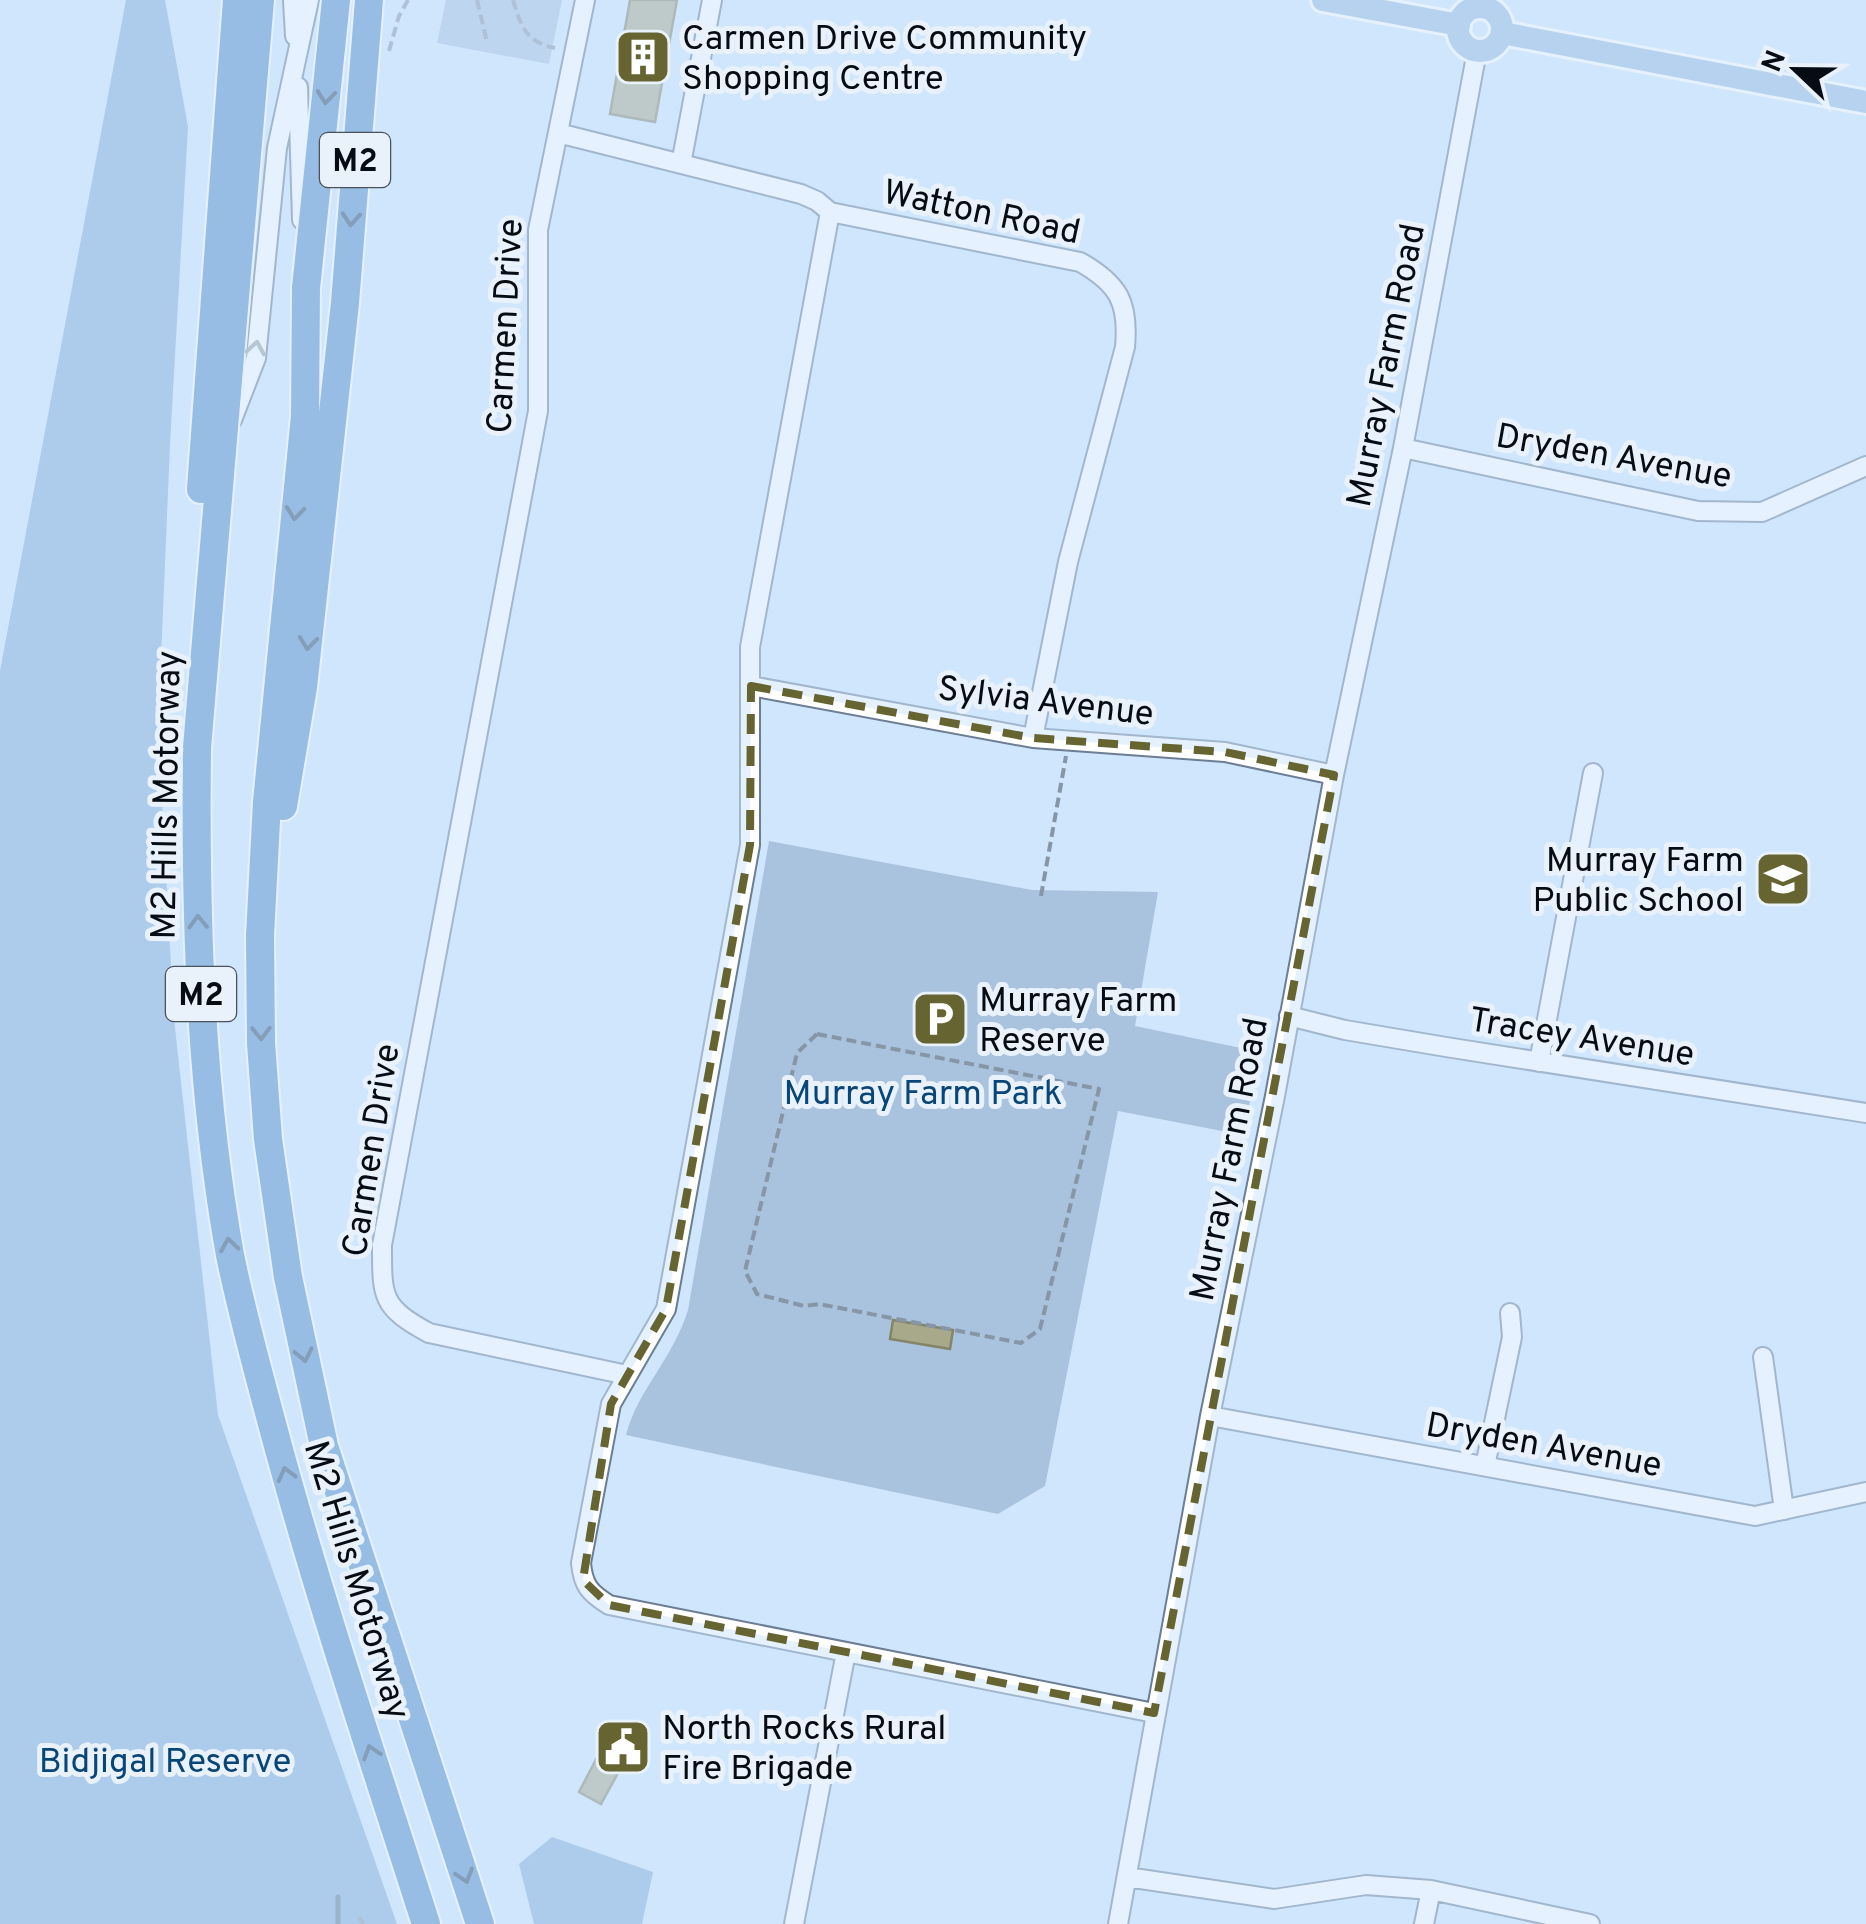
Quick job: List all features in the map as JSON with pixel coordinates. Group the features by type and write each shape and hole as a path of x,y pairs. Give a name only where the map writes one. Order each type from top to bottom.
{"highway":[{"name":"M2","path":"205,645 195,563 237,0"},
{"name":"M2 Hills Motorway","path":"260,0 197,748 201,997 216,1151 230,1252 248,1340 312,1567 426,1924"},
{"name":"M2 Hills Motorway","path":"336,0 306,288 305,416 276,690 260,936 261,1044 268,1139 278,1224 324,1446 480,1924"},
{"name":"M2 Hills Motorway","path":"260,936 305,668 345,303 368,0"}],"main road":[{"path":"1324,0 1458,25"},
{"path":"1485,4 1500,19 1502,33 1496,45 1477,51 1461,39 1458,25 1471,9 1485,4"},
{"path":"1502,33 1866,102"}],"street":[{"name":"M2","path":"293,0 305,416"},
{"name":"M2","path":"224,440 256,358 277,148 309,0"},
{"name":"Carmen Drive","path":"585,0 538,230 538,411 382,1244 382,1275 387,1303 406,1321 429,1334 627,1375"},
{"path":"681,164 712,0"},
{"name":"Murray Farm Road","path":"1118,1924 1210,1416 1334,775 1404,448 1477,51"},
{"name":"Watton Road","path":"558,133 800,194 830,212 1080,262 1098,272 1116,291 1128,319 1125,346 1068,562 1032,738"},
{"path":"830,212 750,646 750,845 666,1309 610,1404 580,1562 582,1580 590,1594 609,1605 1154,1713"},
{"name":"Dryden Avenue","path":"1404,448 1698,510 1762,512 1866,466"},
{"name":"Sylvia Avenue","path":"751,686 1032,738 1225,752 1334,775"},
{"path":"1539,1062 1593,773"},
{"name":"Tracey Avenue","path":"1289,1016 1345,1030 1866,1113"},
{"path":"1486,1466 1512,1337 1510,1312"},
{"path":"1763,1356 1784,1510"},
{"name":"Dryden Avenue","path":"1210,1416 1755,1516 1866,1492"},
{"path":"794,1924 846,1652"},
{"path":"1128,1877 1274,1900 1366,1885 1430,1890 1590,1924"},
{"path":"1424,1924 1430,1890"}],"path":[{"path":"477,0 488,42"},
{"path":"513,0 524,32 533,42 555,48"},
{"path":"1041,896 1069,741"},
{"path":"817,1034 1099,1088 1040,1329 1021,1343 818,1304 804,1306 757,1294 745,1272 797,1053 817,1034"},
{"path":"359,1916 363,1924"}],"highlighted area":[{"path":"751,686 1033,738 1225,752 1334,775 1154,1713 609,1605 583,1580 611,1404 666,1309 750,845"}],"green space":[{"name":"Bidjigal Reserve","path":"126,0 165,0 188,127 158,729 174,1019 218,1415 397,1924 0,1924 0,671"},
{"path":"446,0 562,0 549,64 437,43"},
{"name":"Murray Farm Park","path":"769,841 1032,890 1158,892 1135,1026 1260,1052 1243,1135 1118,1111 1045,1486 998,1514 626,1435 631,1418 674,1344 688,1310"},
{"path":"552,1837 653,1872 642,1924 534,1924 519,1864"}],"building":[{"name":"Carmen Drive Community Shopping Centre","path":"630,0 677,0 655,122 610,114"},
{"path":"893,1320 953,1330 950,1349 890,1339"},
{"path":"601,1750 624,1762 601,1804 579,1792"}],"waterway":[{"path":"338,1897 338,1924"}],"place":[{"name":"Carmen Drive Community Shopping Centre","path":"643,57"},
{"name":"Murray Farm Public School","path":"1783,879"},
{"name":"Murray Farm Reserve","path":"940,1019"},
{"name":"North Rocks Rural Fire Brigade","path":"623,1747"}]}
